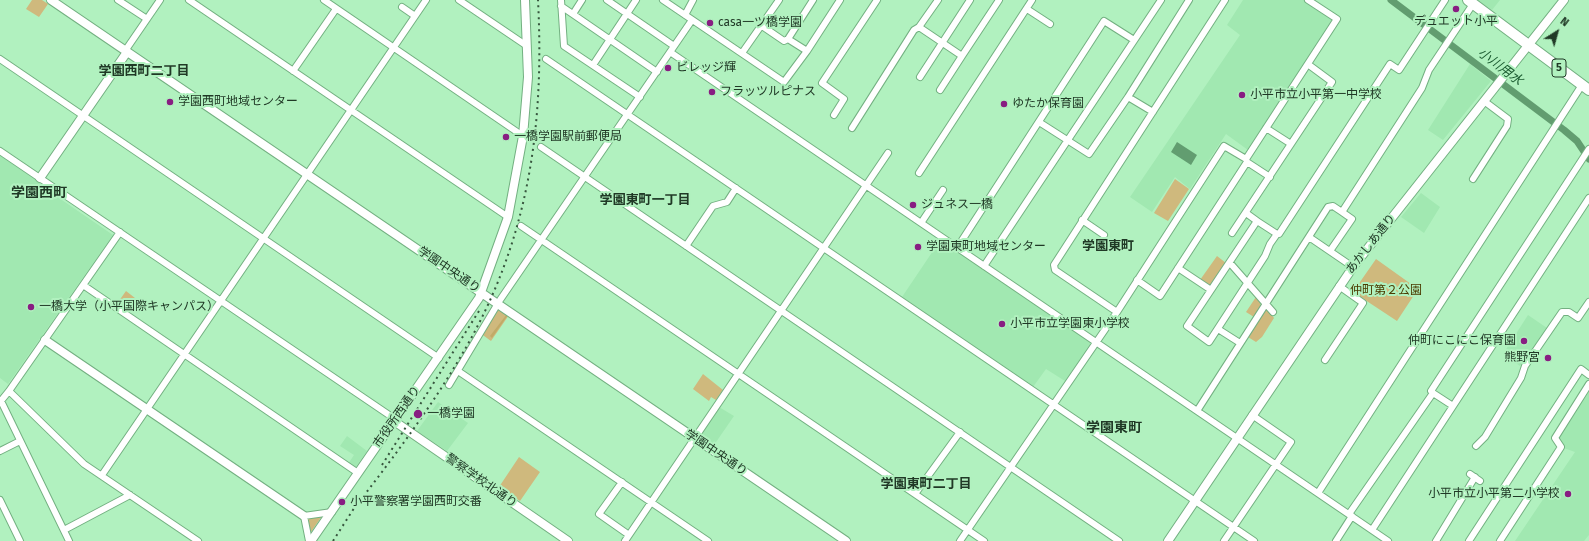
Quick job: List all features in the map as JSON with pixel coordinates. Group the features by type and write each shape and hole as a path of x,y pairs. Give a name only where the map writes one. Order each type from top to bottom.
{"main road":[{"name":"5","path":"1470,2 1585,88"}],"street":[{"name":"学園中央通り","path":"51,0 846,541"},
{"path":"118,0 147,19"},
{"path":"40,178 160,0"},
{"path":"189,0 508,217"},
{"path":"324,0 523,136"},
{"path":"102,475 426,0"},
{"path":"459,0 527,46"},
{"name":"市役所西通り","path":"310,541 332,512 479,298 508,217 523,136 528,77 525,0"},
{"path":"573,14 582,0"},
{"path":"607,0 672,49 957,248 1388,541"},
{"path":"593,65 636,0"},
{"path":"663,0 784,82 807,52 840,0"},
{"path":"685,15 693,0"},
{"path":"742,53 780,0"},
{"path":"762,26 784,41 788,39 813,0"},
{"path":"834,115 844,99 822,83 876,0"},
{"path":"920,77 970,0"},
{"path":"940,90 999,0"},
{"path":"919,173 1032,0"},
{"path":"984,266 1161,0"},
{"path":"1039,122 1089,154 1128,97 1189,0"},
{"path":"1117,312 1055,270 1054,265 1224,0"},
{"path":"1137,280 1160,296 1337,19 1308,0"},
{"path":"1257,221 1187,326 1209,342 1265,256 1270,244 1277,234 1279,234 1390,64 1399,70 1445,0"},
{"name":"あかしあ通り","path":"1168,541 1339,286 1564,0"},
{"path":"852,128 914,30 919,27 936,1"},
{"path":"1342,212 1422,88 1429,70 1450,40 1470,2"},
{"path":"561,3 573,14 657,72"},
{"path":"561,3 564,46 640,97"},
{"path":"402,7 415,16"},
{"path":"293,71 336,9"},
{"path":"1027,9 1050,24"},
{"path":"449,385 474,342 541,239 585,178 692,20"},
{"path":"957,248 1104,21 1134,40"},
{"path":"919,27 962,56"},
{"path":"788,39 807,52"},
{"path":"0,59 439,358"},
{"path":"546,59 1254,541"},
{"path":"1232,233 1332,82 1308,65"},
{"path":"1318,493 1556,125 1585,88"},
{"path":"1128,97 1153,112"},
{"path":"1473,179 1508,126 1508,118 1484,101"},
{"path":"1266,128 1291,144"},
{"path":"960,541 1117,312 1224,146 1270,177"},
{"path":"541,147 1119,541"},
{"path":"0,151 394,420"},
{"path":"1336,541 1351,515 1433,393 1431,391 1587,151"},
{"path":"625,541 888,153"},
{"path":"686,246 713,206 727,202 736,188"},
{"path":"921,223 943,190"},
{"path":"1372,530 1589,198"},
{"path":"1197,411 1328,207 1333,206 1352,220 1330,251"},
{"path":"1246,213 1277,234"},
{"path":"1082,220 1104,235"},
{"path":"521,226 984,541"},
{"path":"69,541 1,402 120,232"},
{"path":"1309,237 1353,267"},
{"path":"1230,263 1273,312"},
{"path":"1178,268 1211,290"},
{"path":"83,285 358,473"},
{"path":"1326,360 1363,303 1339,286"},
{"path":"1476,446 1485,437 1521,378 1525,366 1562,312 1569,312 1578,318 1589,302"},
{"path":"1218,329 1240,343"},
{"path":"45,340 304,516 310,541"},
{"path":"1469,541 1581,369 1589,375"},
{"path":"458,371 708,541"},
{"path":"1500,541 1561,448 1554,438 1589,384"},
{"path":"9,391 84,464 198,541"},
{"path":"1433,393 1453,406"},
{"path":"1224,541 1291,442 1252,415"},
{"name":"警察学校北通り","path":"394,420 568,541"},
{"path":"915,494 960,432"},
{"path":"0,451 20,441"},
{"path":"1436,541 1475,477"},
{"path":"622,482 599,514 629,535"},
{"path":"64,530 130,495"},
{"path":"0,500 20,541"},
{"path":"304,516 332,512"}],"shaded area":[{"name":"小平市立小平第一中学校","path":"1243,0 1304,0 1333,19 1248,150 1226,134 1190,189 1175,177 1152,212 1130,197 1240,35 1227,25"},
{"path":"1477,0 1500,0 1492,10"},
{"path":"1470,64 1491,81 1443,140 1428,130"},
{"path":"1177,142 1197,155 1191,165 1171,152"},
{"name":"一橋大学（小平国際キャンパス）","path":"0,155 41,183 40,185 113,235 8,384 0,378"},
{"path":"1421,193 1440,207 1424,233 1401,217"},
{"name":"小平市立学園東小学校","path":"941,239 1092,342 1065,381 1046,369 1033,387 902,297"},
{"path":"507,314 508,315 492,338 490,336"},
{"name":"仲町にこにこ保育園","path":"1528,315 1547,328 1520,366 1503,354"},
{"name":"小平市立小平第二小学校","path":"1589,384 1589,535 1584,541 1515,541 1575,452 1561,447 1555,438"},
{"path":"438,402 468,423 447,451 417,431"},
{"path":"719,407 734,416 714,445 700,435"},
{"path":"347,436 367,451 355,468 348,464 354,455 340,446"}],"green space":[{"path":"32,0 42,0 48,4 39,17 26,9"},
{"path":"1175,179 1189,189 1168,221 1154,213"},
{"path":"1217,256 1226,263 1213,284 1209,285 1200,280"},
{"name":"仲町第２公園","path":"1376,259 1418,289 1397,321 1353,292"},
{"path":"126,291 135,298 126,311 116,305"},
{"path":"1256,297 1260,303 1260,307 1254,317 1246,312"},
{"path":"497,307 509,315 491,341 480,333"},
{"path":"1264,310 1268,310 1274,318 1262,337 1256,342 1248,337"},
{"path":"703,374 723,390 716,400 711,397 709,401 693,389"},
{"path":"519,457 540,472 520,501 499,487"},
{"path":"322,516 311,532 308,519"}],"waterway":[{"name":"小川用水","path":"1391,0 1564,130 1577,141 1589,159"}],"railway":[{"path":"356,506 388,464 449,377 475,331 494,291 509,251 521,211 530,170 535,129 539,87 538,0"},
{"path":"382,465 479,311"},
{"path":"333,541 358,502"}],"place":[{"name":"デュエット小平","path":"1456,9"},
{"name":"casa一ツ橋学園","path":"710,23"},
{"name":"ビレッジ輝","path":"668,68"},
{"name":"フラッツルピナス","path":"712,92"},
{"name":"小平市立小平第一中学校","path":"1242,95"},
{"name":"学園西町地域センター","path":"170,102"},
{"name":"ゆたか保育園","path":"1004,104"},
{"name":"一橋学園駅前郵便局","path":"506,137"},
{"name":"ジュネス一橋","path":"913,205"},
{"name":"学園東町地域センター","path":"918,247"},
{"name":"一橋大学（小平国際キャンパス）","path":"31,307"},
{"name":"小平市立学園東小学校","path":"1002,324"},
{"name":"仲町にこにこ保育園","path":"1524,341"},
{"name":"熊野宮","path":"1548,358"},
{"name":"一橋学園","path":"418,414"},
{"name":"小平市立小平第二小学校","path":"1568,494"},
{"name":"小平警察署学園西町交番","path":"342,502"}],"district":[{"name":"学園西町二丁目","path":"144,71"},
{"name":"学園西町","path":"39,193"},
{"name":"学園東町一丁目","path":"645,200"},
{"name":"学園東町","path":"1108,246"},
{"name":"学園東町","path":"1114,428"},
{"name":"学園東町二丁目","path":"926,484"}]}
